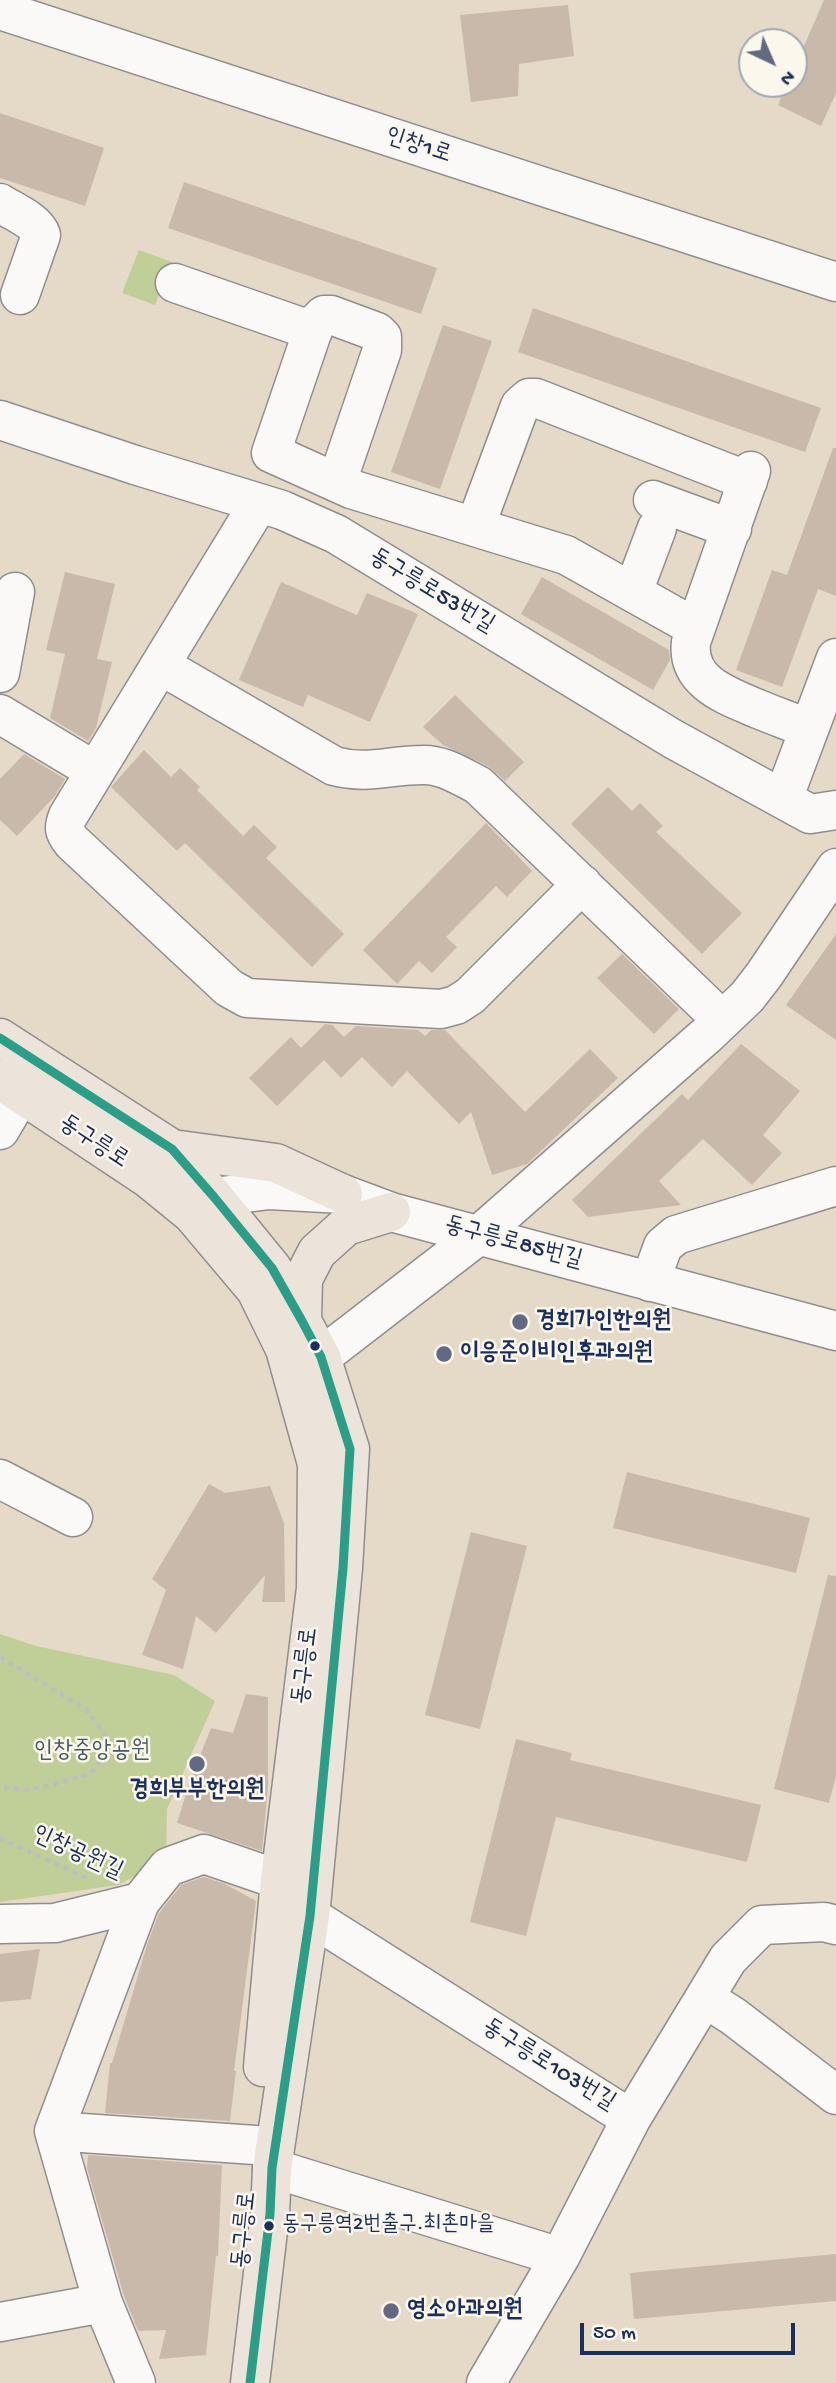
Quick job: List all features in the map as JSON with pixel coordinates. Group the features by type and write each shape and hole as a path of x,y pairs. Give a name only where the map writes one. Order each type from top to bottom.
{"main road":[{"name":"동구릉로","path":"0,1038 172,1149 256,1290 285,1349 317,1464 316,1588 280,1880 263,2157 270,2214 250,2383"},
{"name":"동구릉로","path":"10,1087 149,1179 203,1205 272,1268 321,1357 350,1449 343,1568 310,1916 263,2157 229,2383"},
{"path":"172,1149 276,1163 343,1194"},
{"path":"302,1321 303,1279 317,1252 346,1226 391,1212"}],"street":[{"name":"인창1로","path":"0,10 836,282"},
{"path":"0,203 39,229 41,235 20,295"},
{"path":"175,283 313,331"},
{"path":"337,482 382,350 382,337 377,332 331,315 324,315 319,318 313,331 271,453 351,489 566,555 696,628"},
{"path":"475,527 520,406 529,398 536,398 750,476 691,642 690,657 694,666 716,691 809,729"},
{"name":"동구릉로53번길","path":"0,419 135,465 282,510 336,534 673,739 810,814 836,810"},
{"path":"259,503 68,816 64,827 66,835 229,988 247,998 441,1009 456,1005 470,996 582,884"},
{"path":"633,592 655,514 732,529"},
{"path":"0,673 15,592"},
{"path":"783,799 836,658"},
{"path":"160,665 334,766 364,771 424,764 443,768 478,785 722,1020"},
{"path":"0,714 95,771"},
{"path":"321,1357 479,1235 678,1062 747,997 836,868"},
{"path":"0,1130 10,1087"},
{"path":"650,1282 663,1246 676,1235 836,1186"},
{"name":"동구릉로85번길","path":"203,1205 269,1190 343,1194 391,1212 836,1331"},
{"path":"0,1479 73,1517"},
{"path":"136,2383 103,2304 54,2131 140,1902 168,1867 204,1854 280,1880"},
{"path":"0,1924 55,1923 140,1902"},
{"name":"동구릉로103번길","path":"310,1916 631,2119 728,1959 762,1925 824,1922 836,1925"},
{"path":"706,1998 836,2095"},
{"path":"486,2383 560,2257 631,2119"},
{"path":"54,2131 263,2157"},
{"name":"동구릉로","path":"263,2157 560,2257"},
{"path":"0,2322 103,2304"}],"path":[{"name":"인창공원길","path":"0,1657 86,1709 105,1734 103,1759 90,1774 30,1790 0,1787"},
{"name":"인창공원길","path":"0,1838 140,1902"}],"green space":[{"path":"139,250 172,262 155,305 122,293"},
{"name":"인창중앙공원","path":"0,1634 36,1646 174,1675 215,1701 167,1809 166,1859 118,1885 0,1902"}],"building":[{"path":"824,0 836,0 836,93 821,126 778,105 781,98 808,98 808,37"},
{"path":"568,5 574,56 519,64 518,96 471,102 460,15"},
{"path":"0,113 104,148 85,206 0,178"},
{"path":"184,182 437,268 421,314 168,228"},
{"path":"533,308 821,408 805,452 518,352"},
{"path":"443,325 492,341 440,489 391,472"},
{"path":"833,448 836,448 836,596 818,589 782,687 736,670 772,570 787,575"},
{"path":"65,572 115,584 97,659 112,662 96,728 88,741 50,718 65,654 46,650"},
{"path":"542,577 669,650 670,660 653,690 521,614"},
{"path":"281,582 357,615 367,593 418,614 370,722 308,695 303,707 239,680"},
{"path":"455,695 524,762 505,781 488,766 443,745 423,727"},
{"path":"144,750 171,777 180,768 200,787 197,790 243,836 254,825 277,847 266,858 344,934 312,967 185,843 177,851 111,787"},
{"path":"24,754 65,779 55,796 17,836 0,820 0,779"},
{"path":"608,787 632,811 640,803 663,826 656,832 742,913 702,954 571,824"},
{"path":"486,823 532,871 507,897 496,886 446,937 457,947 432,973 419,961 397,984 363,950"},
{"path":"836,934 836,1040 786,1005"},
{"path":"622,954 679,1009 654,1034 597,978"},
{"path":"325,1024 332,1025 344,1037 356,1026 418,1030 425,1036 431,1030 445,1030 525,1112 590,1049 618,1078 527,1164 492,1175 471,1112 459,1124 407,1071 392,1087 362,1057 341,1078 324,1060 277,1106 249,1078 291,1037 301,1048"},
{"path":"741,1044 800,1091 763,1135 782,1153 752,1185 703,1139 659,1181 681,1205 588,1217 572,1200 682,1094 688,1100"},
{"path":"627,1472 810,1518 796,1573 613,1528"},
{"path":"209,1484 225,1493 270,1486 284,1523 285,1602 262,1602 265,1575 216,1633 196,1616 183,1669 142,1655 166,1590 152,1579"},
{"path":"471,1532 527,1546 480,1729 425,1715"},
{"path":"828,1575 836,1576 836,1776 829,1803 774,1789"},
{"path":"246,1694 268,1697 268,1787 262,1851 177,1823 211,1728 233,1733"},
{"path":"516,1739 572,1753 570,1760 761,1805 747,1862 556,1817 526,1936 470,1922"},
{"path":"204,1877 225,1884 256,1901 230,2121 105,2113 110,2063 159,1913 181,1885"},
{"path":"40,1949 31,1999 0,2002 0,1954"},
{"path":"88,2155 222,2165 218,2256 206,2355 159,2359 166,2330 138,2331 124,2296 87,2168"},
{"path":"836,2254 836,2301 634,2319 630,2273"}],"transit line":[{"path":"0,1038 172,1149 214,1197 272,1268 302,1321 321,1357 350,1449 343,1568 310,1916 272,2168 270,2214 250,2383"}],"place":[{"name":"경희가인한의원","path":"520,1322"},
{"name":"이응준이비인후과의원","path":"444,1354"},
{"name":"경희부부한의원","path":"197,1764"},
{"name":"동구릉역2번출구.최촌마을","path":"269,2226"},
{"name":"영소아과의원","path":"391,2311"}]}
